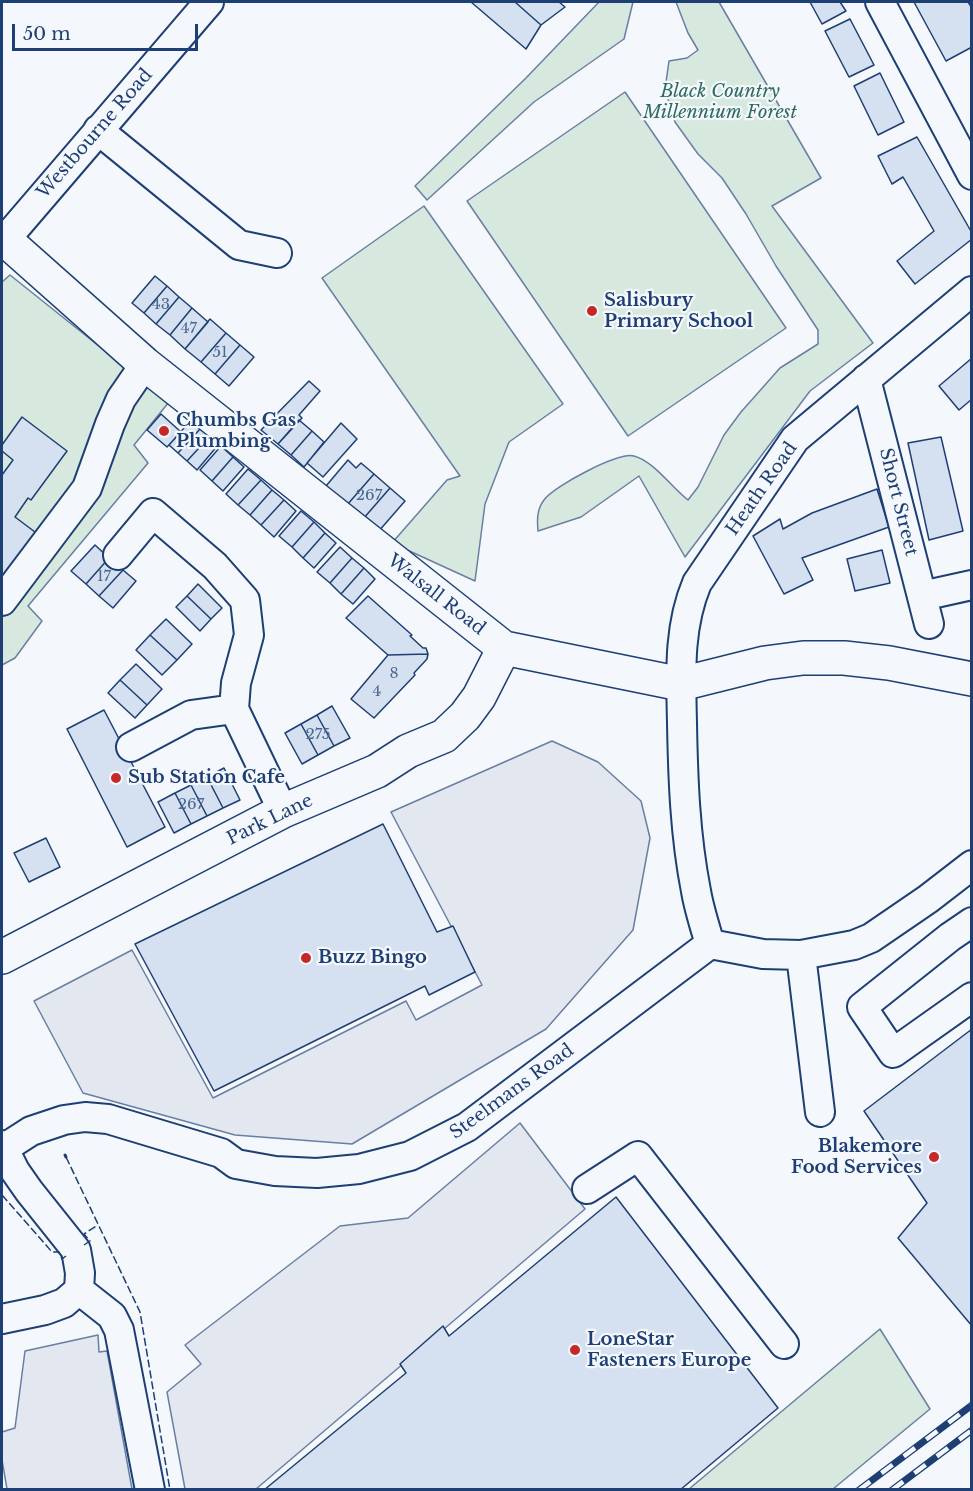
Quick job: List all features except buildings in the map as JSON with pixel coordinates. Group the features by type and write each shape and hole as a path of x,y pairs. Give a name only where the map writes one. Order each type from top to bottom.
{"main road":[{"name":"Walsall Road","path":"3,238 145,363 504,648 681,684 765,663 802,658 844,658 889,663 972,679"},
{"name":"Park Lane","path":"2,957 283,811 377,771 408,751 444,736 465,716 479,697 504,648"}],"street":[{"name":"Westbourne Road","path":"3,238 209,2"},
{"path":"880,2 972,175"},
{"path":"98,130 239,244 278,254"},
{"name":"Heath Road","path":"681,684 682,633 690,600 697,583 795,439 972,291"},
{"path":"2,601 87,488 121,399 145,363"},
{"name":"Short Street","path":"866,380 929,624"},
{"path":"118,555 153,513 215,566 245,600 249,634 236,683 234,709 283,811"},
{"path":"922,596 972,585"},
{"path":"681,684 687,832 696,894 710,944 763,954 801,955 854,945 872,938 972,865"},
{"path":"131,747 191,715 234,709"},
{"path":"927,899 961,929 862,1007 893,1053 972,997"},
{"name":"Steelmans Road","path":"2,1147 31,1131 64,1120 85,1117 108,1119 221,1153 236,1164 275,1171 317,1173 359,1169 410,1156 467,1127 501,1104 710,944"},
{"path":"801,955 820,1112"},
{"path":"2,1147 29,1191 76,1250 80,1273 79,1290 64,1303 45,1310 2,1319"},
{"path":"587,1189 638,1156 784,1344"},
{"path":"79,1290 112,1316 119,1330 150,1490"}],"green space":[{"name":"Black Country Millennium Forest","path":"599,2 633,2 624,39 534,102 427,200 415,186 526,78"},
{"name":"Black Country Millennium Forest","path":"676,2 719,2 821,178 772,206 873,343 810,391 685,557 639,476 581,517 538,531 540,507 550,494 601,464 626,456 642,459 656,469 688,500 698,487 724,435 741,412 780,368 818,344 818,330 776,266 746,214 722,178 698,154 675,122 665,89 669,61 687,58 698,50 688,33"},
{"path":"625,92 786,328 628,436 467,201"},
{"path":"424,206 563,404 509,442 485,504 475,581 392,543 447,480 460,476 322,278"},
{"path":"10,275 169,402 134,445 148,463 28,606 42,621 15,658 2,665 2,282"},
{"path":"880,1329 930,1409 833,1489 689,1489"}],"shaded area":[{"path":"552,741 598,762 641,801 650,838 633,930 546,1029 352,1144 235,1135 83,1093 34,1001 132,950 213,1098 406,1001 416,1020 482,985 391,812"},
{"path":"520,1123 585,1209 256,1489 185,1489 167,1392 201,1364 185,1345 340,1226 408,1218"},
{"path":"98,1335 99,1352 107,1351 132,1489 7,1489 2,1460 2,1432 15,1428 25,1351"}],"railway":[{"path":"859,1490 972,1405"},
{"path":"892,1490 972,1430"}],"fence":[{"path":"66,1157 140,1312 170,1490"},
{"path":"2,1195 52,1252 59,1252 62,1259 66,1256"},
{"path":"84,1245 90,1241 84,1234 98,1225"}],"place":[{"name":"Salisbury Primary School","path":"592,311"},
{"name":"Chumbs Gas Plumbing","path":"164,431"},
{"name":"Sub Station Cafe","path":"116,778"},
{"name":"Buzz Bingo","path":"306,958"},
{"name":"Blakemore Food Services","path":"934,1157"},
{"name":"LoneStar Fasteners Europe","path":"575,1350"}]}
